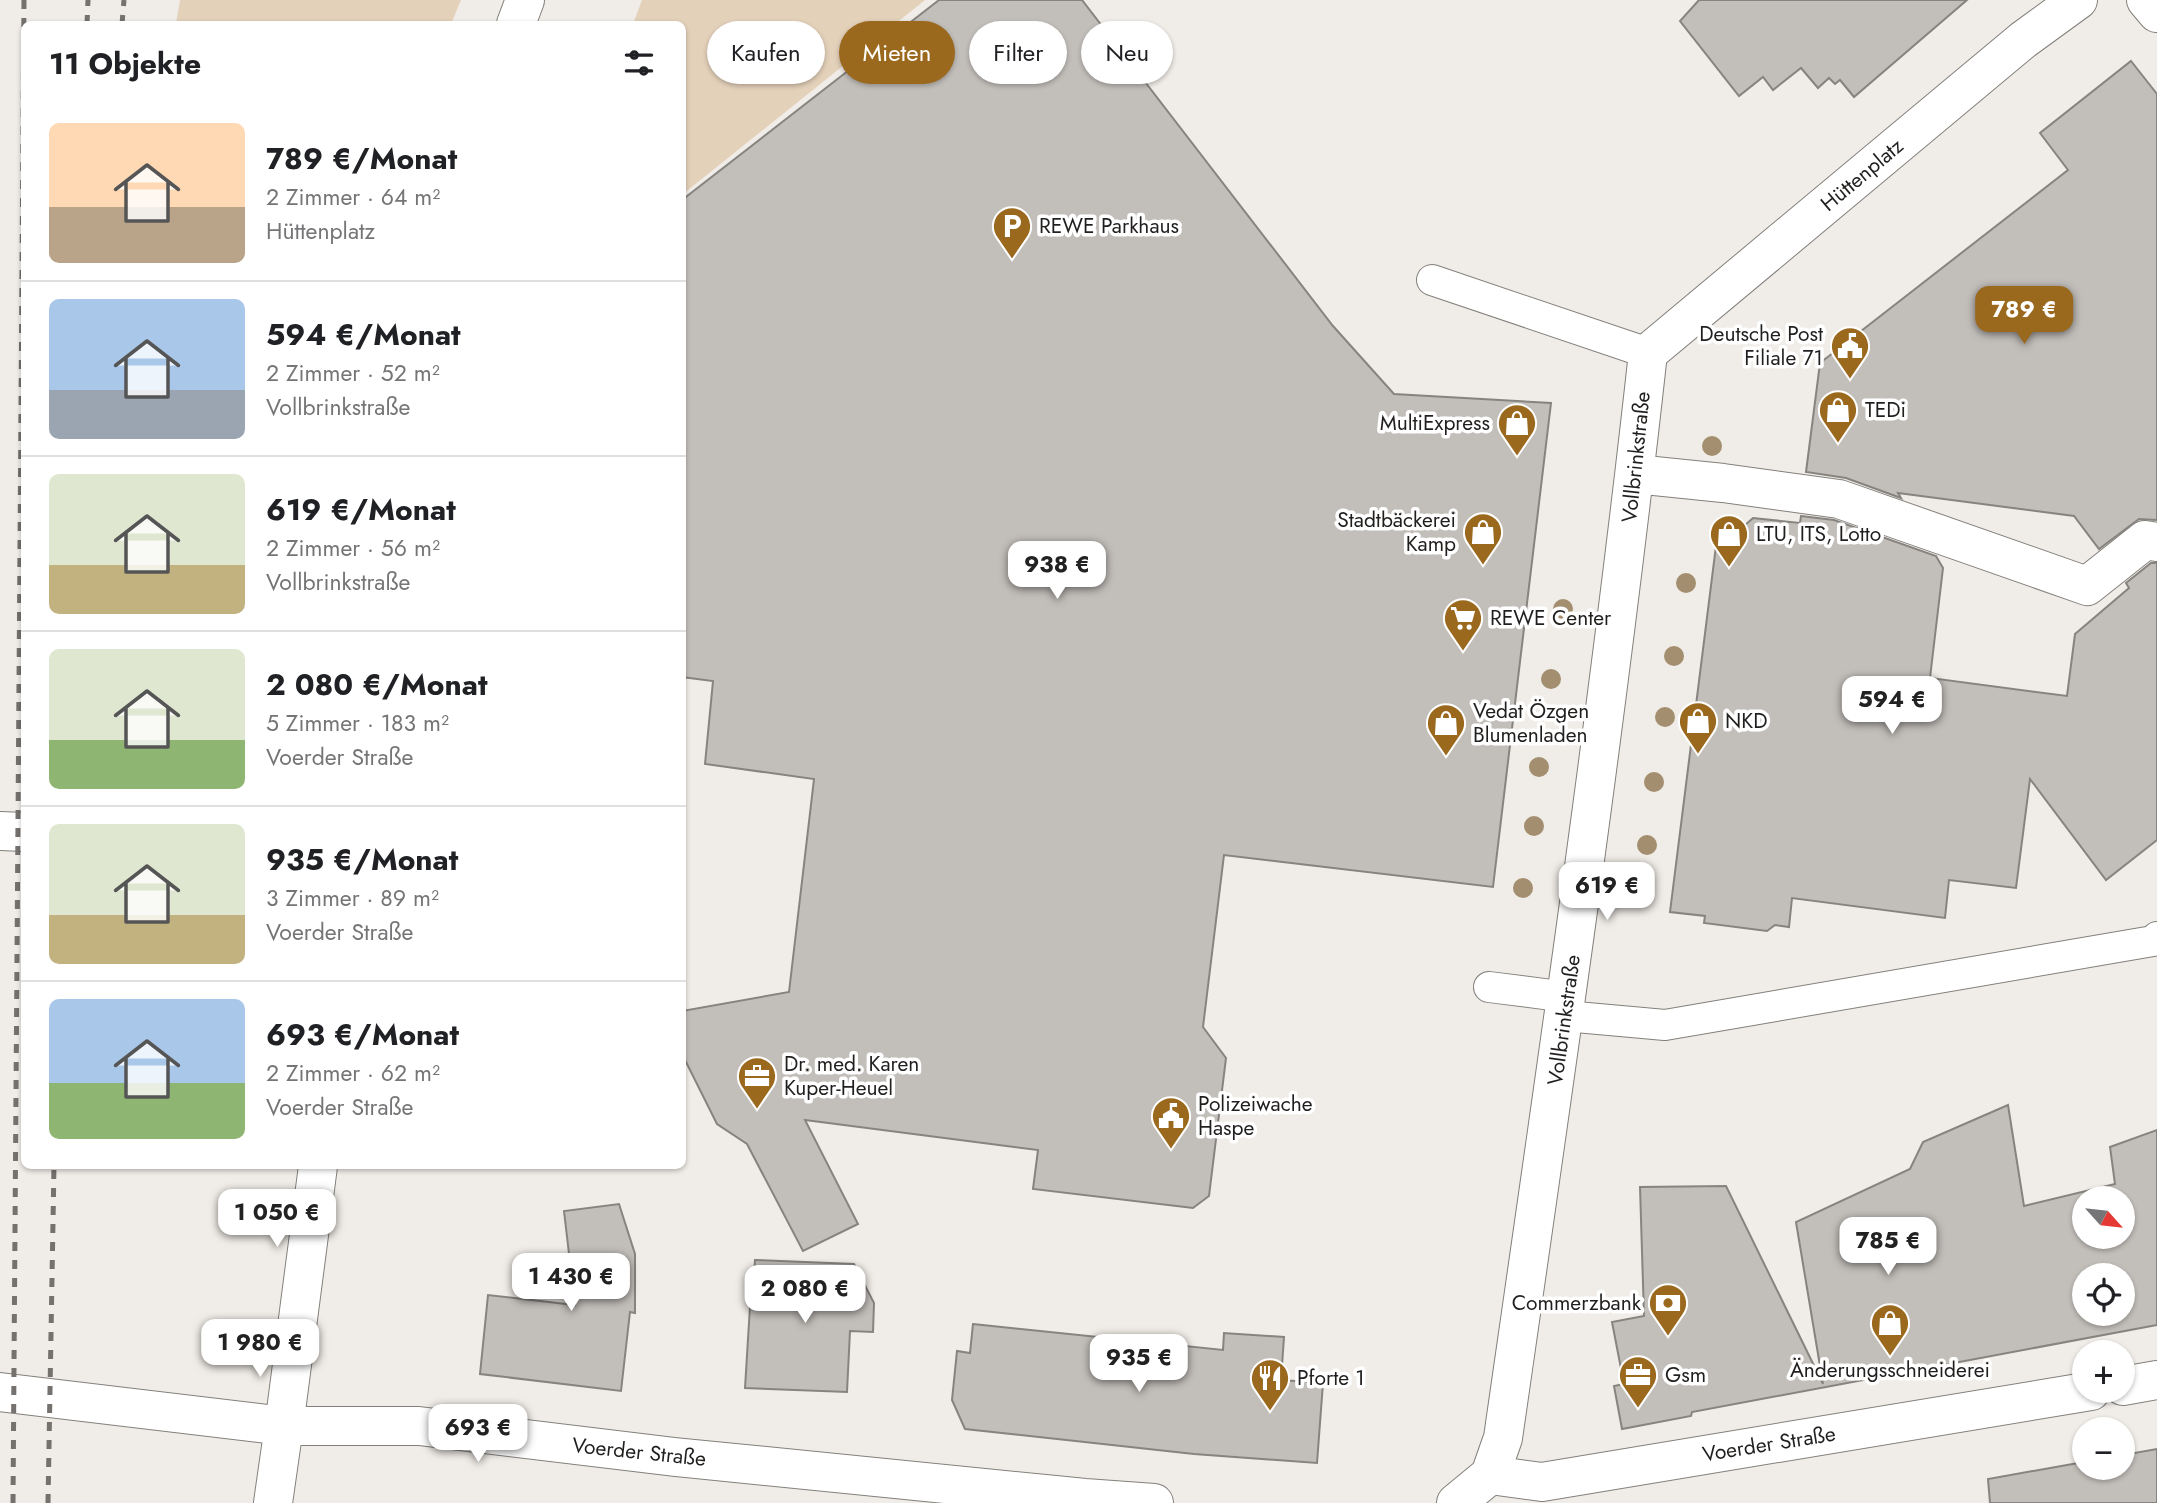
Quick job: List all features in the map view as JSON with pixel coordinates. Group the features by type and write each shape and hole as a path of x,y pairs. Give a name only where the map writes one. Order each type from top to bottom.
{"street":[{"path":"517,21 525,0"},
{"name":"Hüttenplatz","path":"1648,353 2024,40 2078,0"},
{"path":"2146,0 2157,13"},
{"name":"Vollbrinkstraße","path":"1490,1475 1503,1438 1566,1006 1615,638 1648,353"},
{"path":"1634,474 1839,499 2087,586 2145,540 2157,542"},
{"path":"0,831 21,832"},
{"path":"273,1503 318,1169"},
{"path":"2135,1384 2157,1380"},
{"name":"Voerder Straße","path":"0,1392 284,1426 419,1426 675,1457 1116,1502 1154,1503"},
{"name":"Voerder Straße","path":"1490,1475 1542,1482 2072,1394"},
{"path":"1455,1503 1490,1475"}],"lane":[{"path":"1432,280 1648,353"},
{"path":"1489,987 1566,1006 1665,1025 2153,941 2157,937"}],"shaded area":[{"path":"180,0 461,0 452,21 176,21"},
{"path":"642,0 925,0 899,21 839,21 839,69 825,80 825,21 707,21 707,84 820,84 686,192 686,21 634,21"}],"building":[{"path":"939,0 1082,0 1098,21 1081,21 1081,84 1147,84 1333,326 1394,394 1551,403 1493,887 1224,855 1203,1027 1226,1058 1209,1196 1193,1208 1033,1189 1038,1150 805,1120 858,1224 803,1251 747,1144 717,1124 686,1062 686,1010 789,992 814,779 705,764 713,681 686,678 686,197 839,78 839,84 955,84 955,21 912,21"},
{"path":"1699,0 1967,0 1854,97 1840,80 1835,84 1829,78 1818,88 1801,68 1773,90 1763,77 1739,96 1680,21"},
{"path":"2131,61 2157,94 2157,520 2139,519 2099,549 2074,516 1898,493 1901,498 1846,478 1806,472 1820,363 2068,170 2040,133"},
{"path":"1801,516 1834,520 1936,556 1943,568 1930,678 2067,696 2075,634 2129,588 2126,583 2151,563 2157,563 2157,840 2106,880 2030,779 2016,888 1949,880 1945,918 1792,898 1789,927 1775,925 1767,931 1704,923 1705,916 1670,912 1719,522 1744,526 1753,518 1800,523"},
{"path":"2008,1105 2024,1206 2072,1194 2072,1250 2135,1250 2135,1186 2107,1186 2115,1184 2110,1147 2157,1130 2157,1325 1692,1412 1691,1416 1622,1429 1614,1386 1624,1384 1612,1322 1644,1316 1640,1187 1726,1186 1823,1384 1796,1222 1910,1169 1923,1142"},
{"path":"619,1204 635,1254 635,1313 630,1312 621,1391 480,1374 488,1295 575,1305 564,1211"},
{"path":"755,1260 854,1264 874,1303 873,1332 850,1331 847,1392 745,1388"},
{"path":"973,1324 1223,1350 1224,1333 1284,1337 1281,1380 1323,1383 1317,1463 1194,1454 965,1429 952,1400 957,1351 970,1353"},
{"path":"2157,1449 2157,1503 1990,1503 1988,1479 2072,1464 2072,1480 2135,1480 2135,1453"}],"railway":[{"path":"24,0 24,21"},
{"path":"87,21 88,0"},
{"path":"122,21 124,0"},
{"path":"13,1503 21,410"},
{"path":"48,1503 54,1169"}],"place":[{"name":"REWE Parkhaus","path":"1012,260"},
{"name":"Deutsche Post Filiale 71","path":"1850,380"},
{"name":"TEDi","path":"1838,444"},
{"name":"MultiExpress","path":"1517,457"},
{"name":"Stadtbäckerei Kamp","path":"1483,566"},
{"name":"LTU, ITS, Lotto","path":"1729,568"},
{"name":"REWE Center","path":"1463,652"},
{"name":"NKD","path":"1698,755"},
{"name":"Vedat Özgen Blumenladen","path":"1446,757"},
{"name":"Dr. med. Karen Kuper-Heuel","path":"757,1110"},
{"name":"Polizeiwache Haspe","path":"1171,1150"},
{"name":"Commerzbank","path":"1668,1337"},
{"name":"Änderungsschneiderei","path":"1890,1357"},
{"name":"Gsm","path":"1638,1409"},
{"name":"Pforte 1","path":"1270,1412"}]}
